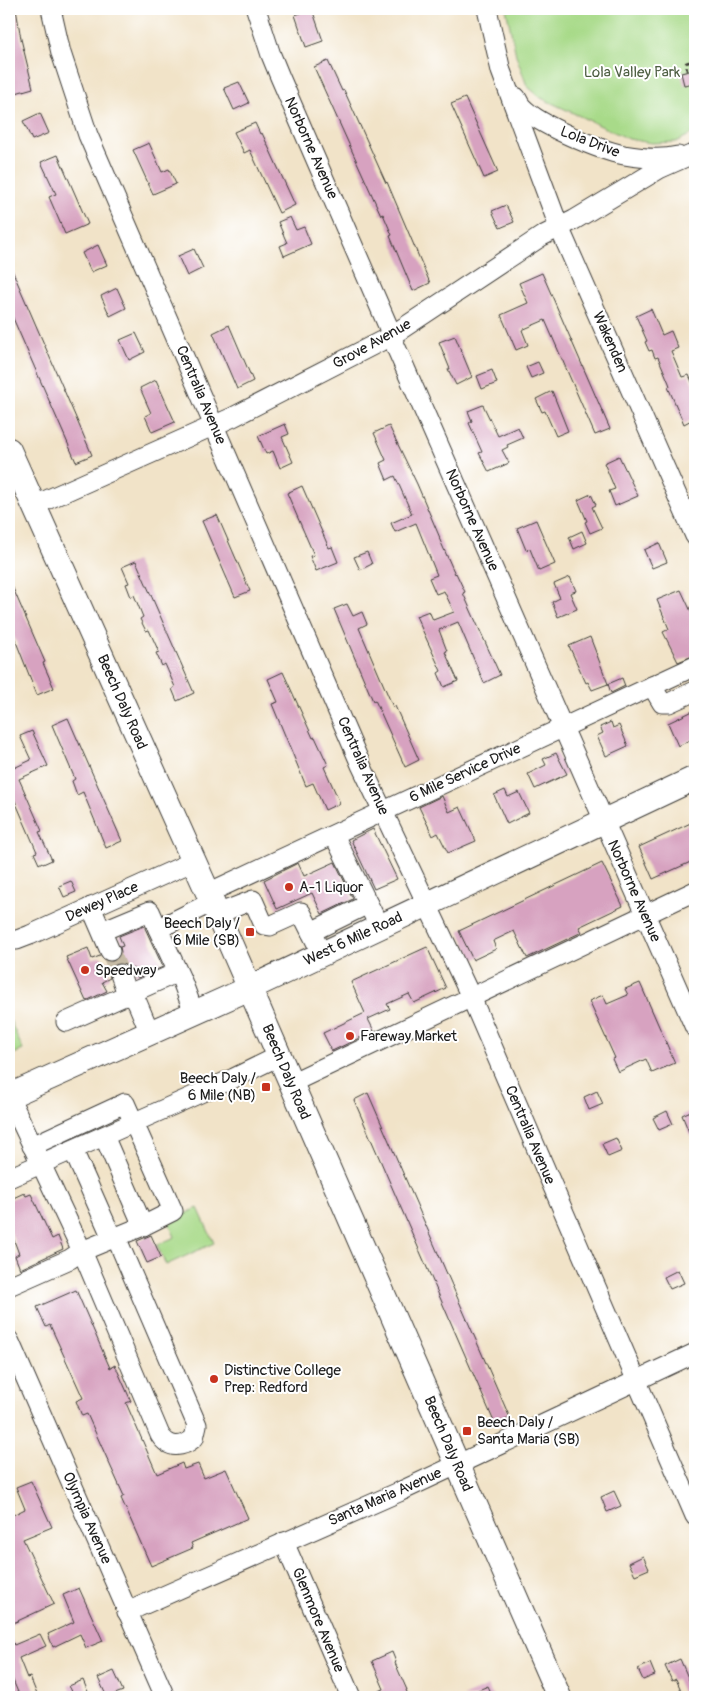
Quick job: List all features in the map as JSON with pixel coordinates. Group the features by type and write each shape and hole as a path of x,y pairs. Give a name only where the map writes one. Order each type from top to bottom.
{"main road":[{"name":"Beech Daly Road","path":"9,450 194,861 559,1697"},
{"name":"West 6 Mile Road","path":"9,1096 250,988 695,778"}],"street":[{"name":"Centralia Avenue","path":"51,9 71,88 88,135 298,615 361,765 471,997 695,1516"},
{"name":"Norborne Avenue","path":"256,9 277,70 391,336 695,1028"},
{"name":"Lola Drive","path":"487,9 501,71 521,106 538,119 594,145 623,155 674,157 695,152"},
{"name":"Lola Drive","path":"506,81 530,146"},
{"name":"Wakenden","path":"530,146 559,227 695,536"},
{"name":"Grove Avenue","path":"33,506 234,418 391,336 542,236 574,220 660,169 695,152"},
{"name":"6 Mile Service Drive","path":"212,903 334,835 695,666"},
{"path":"652,686 662,703 669,703 695,691"},
{"path":"334,835 379,926"},
{"name":"Dewey Place","path":"9,940 30,935 194,861"},
{"path":"291,1083 695,891"},
{"path":"158,929 212,903 253,900 264,925 270,926 302,912 322,954"},
{"path":"311,932 368,904"},
{"path":"91,907 110,951"},
{"path":"102,932 150,911 194,1013"},
{"path":"66,1022 176,972"},
{"path":"120,974 128,994 137,1002 150,1033"},
{"path":"9,1178 279,1056"},
{"path":"9,1096 82,1251 160,1435 169,1444 182,1446 194,1438 197,1425 114,1237 73,1150"},
{"path":"9,1286 70,1260 82,1251 143,1226 173,1211 125,1103 32,1146"},
{"path":"104,1136 143,1226"},
{"name":"Olympia Avenue","path":"9,1340 164,1697"},
{"name":"Santa Maria Avenue","path":"127,1612 457,1465 695,1353"},
{"name":"Glenmore Avenue","path":"284,1542 351,1697"}],"path":[{"path":"687,71 686,63 695,56"},
{"path":"692,59 695,62"}],"green space":[{"name":"Lola Valley Park","path":"506,9 695,9 695,132 676,142 651,143 629,139 541,98 527,86 516,55"},
{"path":"9,1018 23,1050 9,1056"},
{"path":"198,1208 214,1243 166,1265 157,1245 175,1237 168,1221"}],"building":[{"path":"9,9 16,9 33,88 9,95"},
{"path":"312,9 323,41 306,47 295,15"},
{"path":"328,61 342,91 344,90 387,182 430,283 413,291 383,214 381,215 314,67"},
{"path":"693,70 695,83 684,85 681,73"},
{"path":"239,82 249,103 234,110 224,88"},
{"path":"465,98 498,172 484,178 451,104"},
{"path":"40,113 49,133 32,140 23,121"},
{"path":"255,123 260,134 262,133 295,205 279,213 250,150 244,153 234,132"},
{"path":"149,143 162,172 169,169 176,184 153,194 133,150"},
{"path":"58,155 88,224 65,234 49,197 56,194 41,162"},
{"path":"506,205 514,222 500,228 492,211"},
{"path":"290,217 296,230 304,227 311,244 284,256 280,246 287,243 278,222"},
{"path":"98,245 107,265 91,272 82,253"},
{"path":"194,249 203,268 187,276 178,256"},
{"path":"9,263 92,455 76,462 9,309"},
{"path":"542,273 610,429 595,435 545,320 522,330 528,345 516,350 501,315 528,303 519,283"},
{"path":"117,288 126,308 110,316 101,296"},
{"path":"651,309 662,335 671,331 678,348 671,351 682,377 689,375 695,389 695,418 684,424 668,387 670,386 669,383 658,357 655,358 652,350 649,351 645,342 647,341 636,316"},
{"path":"229,325 253,381 237,389 213,333"},
{"path":"136,333 145,352 129,360 120,340"},
{"path":"455,336 472,377 456,385 448,369 450,369 439,342"},
{"path":"538,362 543,373 531,378 526,367"},
{"path":"492,370 497,383 482,389 477,376"},
{"path":"156,380 175,422 152,432 145,416 151,413 140,388"},
{"path":"552,391 568,431 556,436 545,411 542,412 536,399"},
{"path":"483,405 498,436 518,427 523,438 507,445 508,447 502,450 509,463 489,472 479,453 482,452 469,423 472,421 468,411"},
{"path":"285,424 289,434 282,437 293,462 280,468 273,451 266,454 258,436"},
{"path":"389,426 417,484 500,675 484,683 458,622 439,630 447,651 445,652 458,681 444,687 438,673 441,671 416,616 429,611 433,620 454,612 444,591 436,594 429,578 437,575 416,523 395,532 391,523 412,514 395,476 387,480 380,463 386,460 374,433"},
{"path":"619,456 638,496 615,506 609,491 615,489 604,463"},
{"path":"302,486 329,548 332,547 338,562 316,571 310,556 314,555 287,493"},
{"path":"591,494 596,505 592,507 602,528 590,533 578,500"},
{"path":"217,515 250,591 235,597 202,521"},
{"path":"536,520 555,564 539,571 530,549 526,550 517,528"},
{"path":"582,531 587,543 574,549 569,537"},
{"path":"659,543 667,562 652,568 644,550"},
{"path":"367,552 372,564 360,570 354,557"},
{"path":"136,561 194,693 177,701 172,689 175,687 165,664 162,666 156,653 159,652 149,630 146,631 140,619 143,617 134,595 131,597 126,584 129,583 122,567"},
{"path":"570,577 576,591 570,593 577,609 558,617 552,602 560,598 554,584"},
{"path":"9,579 45,662 43,663 54,688 37,695 9,624"},
{"path":"681,590 695,620 695,655 678,662 663,632 669,629 657,600"},
{"path":"347,604 353,616 362,612 367,624 359,628 393,707 395,706 419,760 405,767 375,700 373,701 334,609"},
{"path":"590,637 608,684 592,690 588,682 586,683 569,646"},
{"path":"283,672 313,738 315,737 328,765 324,767 340,803 325,810 313,783 306,786 272,704 278,702 268,679"},
{"path":"622,678 625,686 611,693 608,684"},
{"path":"695,710 695,738 678,746 668,723"},
{"path":"68,718 122,841 106,848 83,792 77,795 72,781 75,779 52,725"},
{"path":"611,722 613,728 619,725 628,746 606,756 597,736 603,733 600,727"},
{"path":"32,731 48,766 19,779 42,831 39,832 52,860 43,864 42,862 39,864 34,853 37,852 9,787 9,756 14,768 31,760 20,736"},
{"path":"556,753 567,774 535,789 528,774 546,765 543,759"},
{"path":"505,790 508,797 519,792 529,813 507,824 494,795"},
{"path":"442,796 449,812 460,807 476,841 448,853 438,833 433,836 419,807"},
{"path":"695,821 695,860 653,879 639,847"},
{"path":"373,829 397,879 374,889 351,840"},
{"path":"335,862 353,899 322,914 312,893 277,909 264,880 298,863 304,876"},
{"path":"602,863 623,906 579,927 582,932 527,958 514,931 493,941 496,949 473,960 459,931"},
{"path":"71,881 76,892 64,897 59,886"},
{"name":"Speedway","path":"144,926 163,967 137,978 133,968 130,969 123,963 116,964 109,971 110,978 102,982 107,991 86,1001 66,957 88,948 92,959 100,956 109,962 114,961 119,957 120,947 123,946 119,936"},
{"path":"427,947 446,988 414,1003 409,994 387,1004 390,1009 368,1019 374,1031 332,1051 323,1033 365,1013 351,982"},
{"path":"640,983 675,1063 652,1073 646,1059 618,1072 612,1059 615,1058 589,1001 603,995 607,1004 628,995 625,989"},
{"path":"597,1091 603,1104 589,1110 584,1097"},
{"path":"368,1093 510,1418 495,1424 354,1100"},
{"path":"695,1109 695,1147 682,1115"},
{"path":"667,1111 673,1124 659,1130 653,1118"},
{"path":"616,1138 622,1151 608,1157 602,1144"},
{"path":"24,1193 26,1196 31,1194 52,1239 58,1236 63,1249 20,1269 15,1256 19,1254 9,1227 9,1200"},
{"path":"151,1235 161,1257 147,1263 137,1241"},
{"path":"678,1270 684,1283 670,1289 664,1277"},
{"path":"76,1290 110,1368 115,1365 131,1401 126,1403 157,1474 182,1463 184,1469 198,1464 204,1478 226,1469 248,1518 191,1543 193,1548 151,1566 121,1498 124,1496 87,1414 82,1416 76,1401 83,1398 50,1325 46,1327 37,1307"},
{"path":"31,1481 52,1527 23,1539 54,1604 9,1625 9,1517 25,1509 16,1487"},
{"path":"614,1491 621,1506 607,1512 601,1497"},
{"path":"643,1556 649,1569 635,1575 629,1563"},
{"path":"79,1588 103,1641 86,1648 80,1634 53,1647 48,1634 74,1622 63,1595"},
{"path":"9,1634 14,1645 40,1634 46,1646 19,1658 27,1678 30,1677 38,1697 20,1697 9,1671"},
{"path":"392,1652 409,1697 364,1697 384,1689 372,1661"},
{"path":"680,1659 695,1697 684,1697 676,1679 672,1681 665,1666"},
{"path":"650,1663 655,1675 643,1680 638,1669"},
{"path":"114,1671 123,1691 107,1697 98,1678"},
{"path":"83,1680 88,1692 75,1697 69,1686"},
{"path":"488,1686 493,1697 462,1697"}],"tunnel":[{"path":"110,951 120,974"}],"place":[{"name":"A-1 Liquor","path":"289,887"},
{"name":"Beech Daly / 6 Mile (SB)","path":"250,932"},
{"name":"Speedway","path":"85,970"},
{"name":"Fareway Market","path":"350,1036"},
{"name":"Beech Daly / 6 Mile (NB)","path":"266,1087"},
{"name":"Distinctive College Prep: Redford","path":"214,1379"},
{"name":"Beech Daly / Santa Maria (SB)","path":"467,1431"}]}
